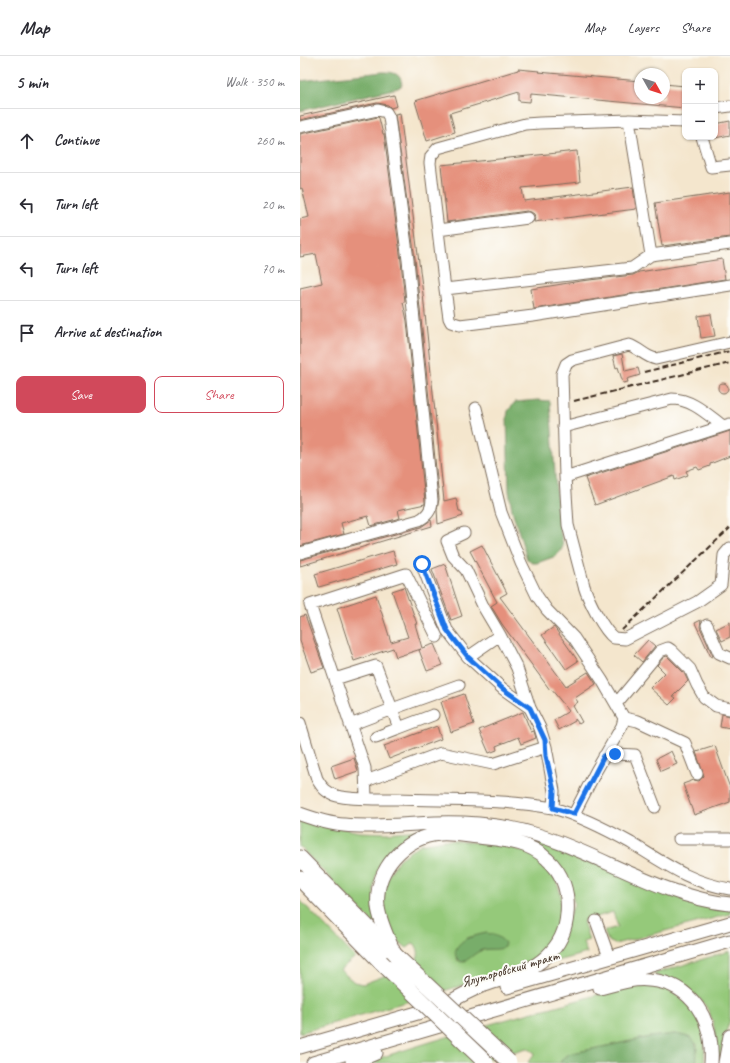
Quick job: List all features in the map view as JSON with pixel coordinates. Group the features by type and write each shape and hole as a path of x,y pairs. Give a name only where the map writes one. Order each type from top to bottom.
{"highway":[{"path":"300,858 397,957 510,1063"},
{"path":"300,879 379,960 486,1063"}],"main road":[{"path":"300,814 321,821 344,825 386,826 464,823 511,828 545,838 686,895 730,904"},
{"path":"397,957 380,917 378,896 383,874 391,860 402,849 422,838 439,834 450,834 514,842 527,846 548,859 560,876 567,896 567,912 564,928 560,940 554,949 547,957 528,970 479,987 444,1005"},
{"path":"300,889 316,905 379,960"},
{"name":"Ялуторовский тракт","path":"300,1046 730,923"},
{"path":"313,1063 730,941"},
{"path":"501,1008 555,999 632,980 650,980 660,982 670,985 687,995 703,1015 712,1043 711,1063"},
{"path":"352,1063 407,1043 451,1023"},
{"path":"725,1063 730,1036"}],"lane":[{"path":"718,108 730,106"},
{"path":"300,127 378,110 386,112 389,117 409,268 432,500 431,509 419,520 300,553"},
{"path":"682,122 629,120 525,124 438,148 431,156 430,163 449,318 451,322 460,326 730,285"},
{"path":"629,120 651,255"},
{"path":"703,140 711,167 730,165"},
{"path":"438,230 528,218"},
{"path":"445,289 632,268 651,255 730,244"},
{"path":"730,342 656,359 649,358 629,345 572,360 566,364 562,374 568,525 586,593 611,636 622,640 626,639 697,602 721,585 724,555 730,548"},
{"path":"563,427 672,399 681,399 690,403 727,425"},
{"path":"476,408 501,512 521,563 540,601 574,638 602,680 624,718 622,726 604,756 574,814"},
{"path":"565,477 727,425"},
{"path":"464,533 447,541 453,556 466,570 484,608 517,668 530,708 543,736 546,747 554,791 553,808"},
{"path":"422,564 447,630 468,657 503,689 530,708"},
{"path":"366,798 365,768 310,605 406,574 437,637"},
{"path":"707,625 719,653 727,658 730,658"},
{"path":"468,657 500,635"},
{"path":"616,704 660,651 668,648 690,669 704,697 716,706 730,709"},
{"path":"335,679 376,666 399,728"},
{"path":"350,724 459,685"},
{"path":"376,737 433,715"},
{"path":"624,718 638,721 685,743 697,774"},
{"path":"300,722 317,779 322,787 328,792 340,797 505,802 553,808 574,814 613,833 682,874 702,883 730,889"},
{"path":"366,781 440,753 493,764 546,747"},
{"path":"604,756 615,754 635,755 655,807"},
{"path":"678,839 730,839"},
{"path":"596,921 609,957"}],"green space":[{"path":"383,72 396,74 400,78 402,85 398,88 300,111 300,81"},
{"path":"538,400 550,401 558,518 563,546 556,556 537,563 532,563 527,559 512,510 509,491 507,417 508,411 515,402"},
{"path":"300,819 359,832 387,833 418,830 403,839 390,850 377,871 374,882 374,912 376,926 300,847"},
{"path":"445,840 503,845 532,854 549,869 557,882 561,896 561,915 558,929 552,942 543,953 518,969 300,1033 300,900 355,957 340,970 354,982 363,984 413,965 418,957 416,946 414,943 407,948 398,941 389,928 383,908 385,881 399,859 421,844","holes":["487,933 493,949 484,950 473,954 462,962 457,960 467,938"]},
{"path":"538,842 730,909 730,914 615,944 608,941 604,931 618,927 613,912 583,921 589,940 583,942 587,953 549,963 574,905 572,892 537,843"},
{"path":"487,933 495,935 501,939 505,943 504,947 499,949 482,950 462,962 458,959 455,953 456,949 464,940"},
{"path":"730,951 730,1020 719,1063 716,1063 716,1036 707,1008 695,995 680,986 653,974"},
{"path":"643,986 662,988 676,994 693,1011 701,1025 703,1032 705,1048 704,1063 696,1063 697,1044 675,1034 650,1037 568,1054 560,1063 529,1063 528,1062 535,1053 527,1048 474,1063 364,1063 511,1018 612,991"},
{"path":"675,1034 692,1039 697,1050 696,1063 560,1063 568,1054 650,1037"}],"building":[{"path":"518,70 634,80 634,103 531,94 530,102 519,101 519,92 450,113 455,132 427,141 415,101"},
{"path":"670,85 682,86 682,108 641,104 670,104"},
{"path":"394,95 397,106 391,108 388,105 377,103 300,120 300,116"},
{"path":"400,113 423,294 444,501 456,498 459,511 461,511 463,516 438,524 437,510 439,499 415,259 395,114"},
{"path":"378,117 384,134 401,261 405,302 403,302 407,321 425,504 398,510 400,518 371,526 368,516 341,523 344,534 300,546 300,288 322,283 316,254 300,257 300,219 309,217 302,188 300,189 300,134"},
{"path":"730,121 730,135 718,137 718,123"},
{"path":"577,151 580,182 522,188 524,201 633,187 636,209 534,222 534,214 527,211 447,222 441,165"},
{"path":"730,192 730,237 662,246 655,203"},
{"path":"722,259 725,279 534,309 531,289 633,275 639,272"},
{"path":"711,314 715,336 701,338 698,316"},
{"path":"622,354 625,371 638,368 640,375 627,379 628,382 623,383 618,367 616,368 613,356"},
{"path":"721,383 725,383 727,384 727,392 721,393 718,390 718,386"},
{"path":"730,431 730,456 699,470 697,467 686,471 688,475 675,480 674,476 595,505 585,478"},
{"path":"431,520 432,526 300,566 300,560 421,527"},
{"path":"482,545 507,593 500,597 566,686 588,672 596,684 575,698 578,702 573,706 582,722 579,724 575,719 575,721 559,730 554,720 569,711 551,689 550,690 502,624 491,606 497,602 470,551"},
{"path":"393,551 397,564 319,587 315,574"},
{"path":"445,564 462,616 451,620 432,569"},
{"path":"404,587 417,624 415,624 422,648 434,644 443,665 427,671 419,650 421,649 396,657 393,648 354,661 337,608 376,595 391,642 408,637 392,591"},
{"path":"305,615 324,668 311,672 300,641 300,617"},
{"path":"701,620 700,627 713,656 711,657 695,623"},
{"path":"730,622 730,637 722,641 716,629"},
{"path":"554,627 578,661 566,669 542,635"},
{"path":"648,640 655,646 642,662 634,655"},
{"path":"667,656 684,673 688,681 673,696 676,698 669,705 650,688 665,673 657,665 664,657"},
{"path":"464,694 474,724 451,732 441,702"},
{"path":"523,712 531,732 534,731 536,738 521,744 518,737 496,746 497,750 489,753 479,730"},
{"path":"722,714 730,716 730,729 720,727"},
{"path":"437,726 441,739 389,759 384,746"},
{"path":"715,746 730,788 730,802 694,815 683,784 694,780 699,781 704,776 696,752"},
{"path":"671,751 677,764 661,771 656,759"},
{"path":"354,758 358,771 335,779 331,766"}],"railway":[{"path":"644,372 730,351"},
{"path":"574,401 730,363"},
{"path":"622,630 730,528"}],"route":[{"path":"422,564 447,630 453,639 468,657 503,689 530,708 545,740 546,756 554,791 553,808 574,814 604,756 615,754"}]}
